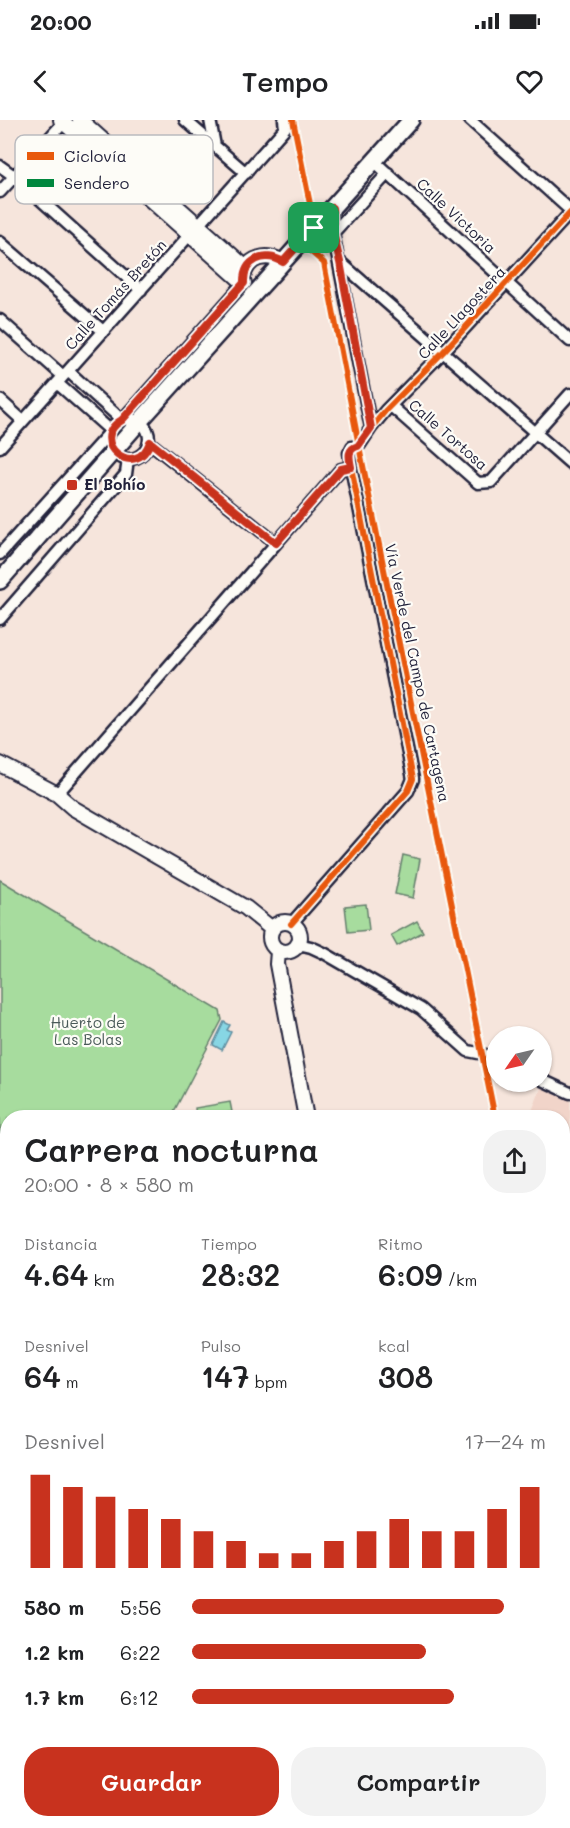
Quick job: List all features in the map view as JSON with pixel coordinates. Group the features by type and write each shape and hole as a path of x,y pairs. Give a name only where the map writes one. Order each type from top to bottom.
{"main road":[{"path":"0,581 113,451 411,120"}],"street":[{"path":"80,120 96,135"},
{"path":"185,120 202,135"},
{"path":"210,120 213,135"},
{"path":"470,120 570,211"},
{"path":"51,135 63,121 80,135"},
{"name":"Calle Tomás Bretón","path":"0,447 246,173 284,124"},
{"path":"213,136 215,146 246,173"},
{"name":"Calle Victoria","path":"374,161 570,341"},
{"path":"0,166 14,176 0,192"},
{"path":"333,233 388,173"},
{"path":"45,204 141,290"},
{"path":"163,204 246,268"},
{"path":"167,204 244,283 252,297"},
{"path":"332,208 333,233 371,428"},
{"name":"Calle Llagostera","path":"351,467 350,450 352,447 358,446 371,428 507,284 570,211"},
{"path":"0,242 103,330"},
{"path":"13,564 0,553 244,283 246,268 253,261 262,257 272,257 283,262"},
{"path":"340,262 570,463"},
{"path":"0,320 63,376 122,420 133,418 140,421 148,429 150,442 143,454 128,459 113,451 109,441 111,431"},
{"path":"63,376 111,431"},
{"name":"Calle Tortosa","path":"391,406 478,483 492,482 570,394"},
{"path":"0,400 23,421"},
{"path":"150,442 276,543"},
{"path":"0,619 126,474 128,459"},
{"path":"57,794 341,469 351,467 412,779 404,795 291,924"},
{"path":"0,764 57,794 73,808 246,908 272,929"},
{"path":"278,951 291,950 298,944 299,933 291,924 280,922 272,929 270,941 278,951 277,964 304,1110"},
{"path":"298,944 324,953 421,1009 468,1051 486,1055"},
{"path":"552,1085 570,1093"}],"shaded area":[{"path":"552,1085 570,1093 570,1110 532,1110 540,1092 552,1092"}],"green space":[{"path":"403,855 420,859 413,898 395,894"},
{"name":"Huerto de Las Bolas","path":"0,880 220,1011 222,1020 175,1110 0,1110"},
{"path":"366,904 369,930 348,932 345,906"},
{"path":"417,921 423,932 397,946 391,935"},
{"path":"230,1102 232,1110 195,1110 195,1108"}],"water":[{"path":"224,1022 230,1025 227,1030 231,1032 222,1050 213,1045"}],"cycle path":[{"path":"293,120 312,214 320,222"},
{"path":"291,924 408,791 413,779 349,453 352,447 359,446 386,410 443,352 570,213"},
{"name":"Vía Verde del Campo de Cartagena","path":"301,243 324,263 493,1110"}],"place":[{"name":"El Bohío","path":"72,485"}],"route":[{"path":"332,208 333,233 371,428 358,446 350,450 351,467 341,469 276,543 150,442 143,454 132,459 125,458 113,451 109,436 113,426 122,420 244,283 243,276 247,267 257,258 267,256 283,262 314,228 332,208"}]}
